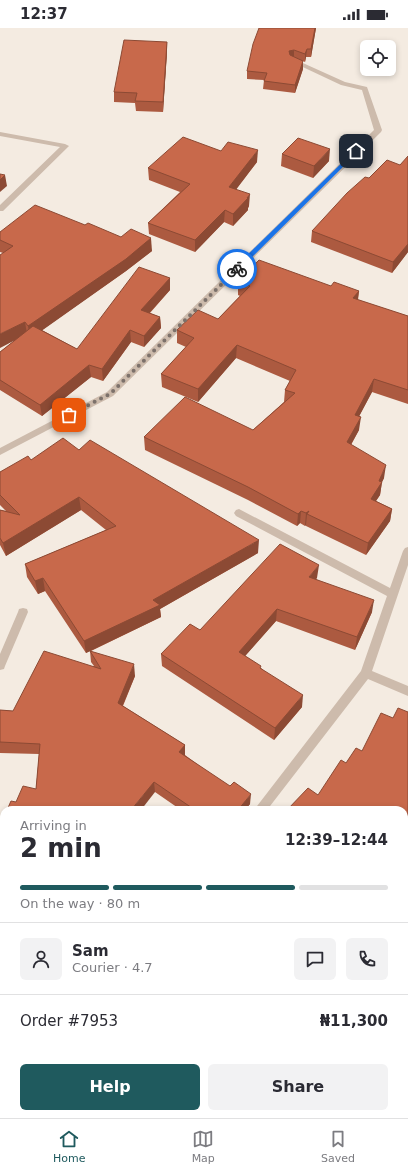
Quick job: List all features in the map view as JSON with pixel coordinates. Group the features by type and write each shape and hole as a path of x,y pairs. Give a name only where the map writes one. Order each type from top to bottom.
{"street":[{"path":"0,452 110,394 378,130 365,88 343,84 292,60"},
{"path":"0,134 65,146 0,208"},
{"path":"239,513 394,596"},
{"path":"263,806 366,674 394,596 408,551"},
{"path":"0,666 23,612"},
{"path":"366,674 408,691"}],"building":[{"path":"259,28 315,28 311,49 307,49 305,54 294,50 289,51 290,55 303,61 295,85 264,81 267,73 247,71 253,44"},
{"path":"124,40 167,42 163,102 135,101 137,93 114,92"},
{"path":"183,137 221,151 228,142 258,150 229,187 250,194 248,198 233,214 225,210 195,240 148,223 190,184 148,168"},
{"path":"298,138 330,149 314,166 282,154"},
{"path":"408,156 408,244 393,262 312,231 347,193 365,177 369,178 387,160 400,165"},
{"path":"0,174 5,175 0,180"},
{"path":"35,205 85,225 88,223 121,237 131,229 151,238 126,259 28,326 25,322 0,334 0,255 13,246 0,240 0,232"},
{"path":"259,260 331,286 334,282 359,291 353,298 408,316 408,390 374,379 355,415 361,417 347,442 386,465 379,481 382,482 371,499 392,509 368,543 307,514 309,511 306,513 301,511 298,514 248,487 144,437 185,397 253,430 295,393 285,390 296,370 237,345 198,389 161,374 194,338 177,330 198,310 218,319 250,286 238,282"},
{"path":"139,267 170,278 141,310 160,317 144,336 130,330 102,369 89,365 40,405 0,380 0,352 33,326 77,349"},
{"path":"63,438 79,450 90,440 259,540 153,600 160,605 84,641 43,578 35,581 25,564 116,526 79,497 3,543 0,538 0,510 20,515 0,495 0,472 28,456 31,460"},
{"path":"280,544 319,565 309,577 374,600 357,637 277,609 239,652 261,666 260,668 303,695 275,728 161,654 190,624 200,630"},
{"path":"44,651 101,669 90,651 134,664 118,703 185,745 179,752 230,786 234,782 251,794 241,806 189,806 154,782 134,806 9,806 11,801 16,802 23,786 36,789 40,744 0,742 0,710 13,711"},
{"path":"398,708 408,712 408,806 291,806 308,788 318,795 341,760 346,763 356,748 362,751 381,713 393,718"}],"way so far":[{"path":"69,415 110,394 237,269"}],"route":[{"path":"237,269 356,151"}]}
